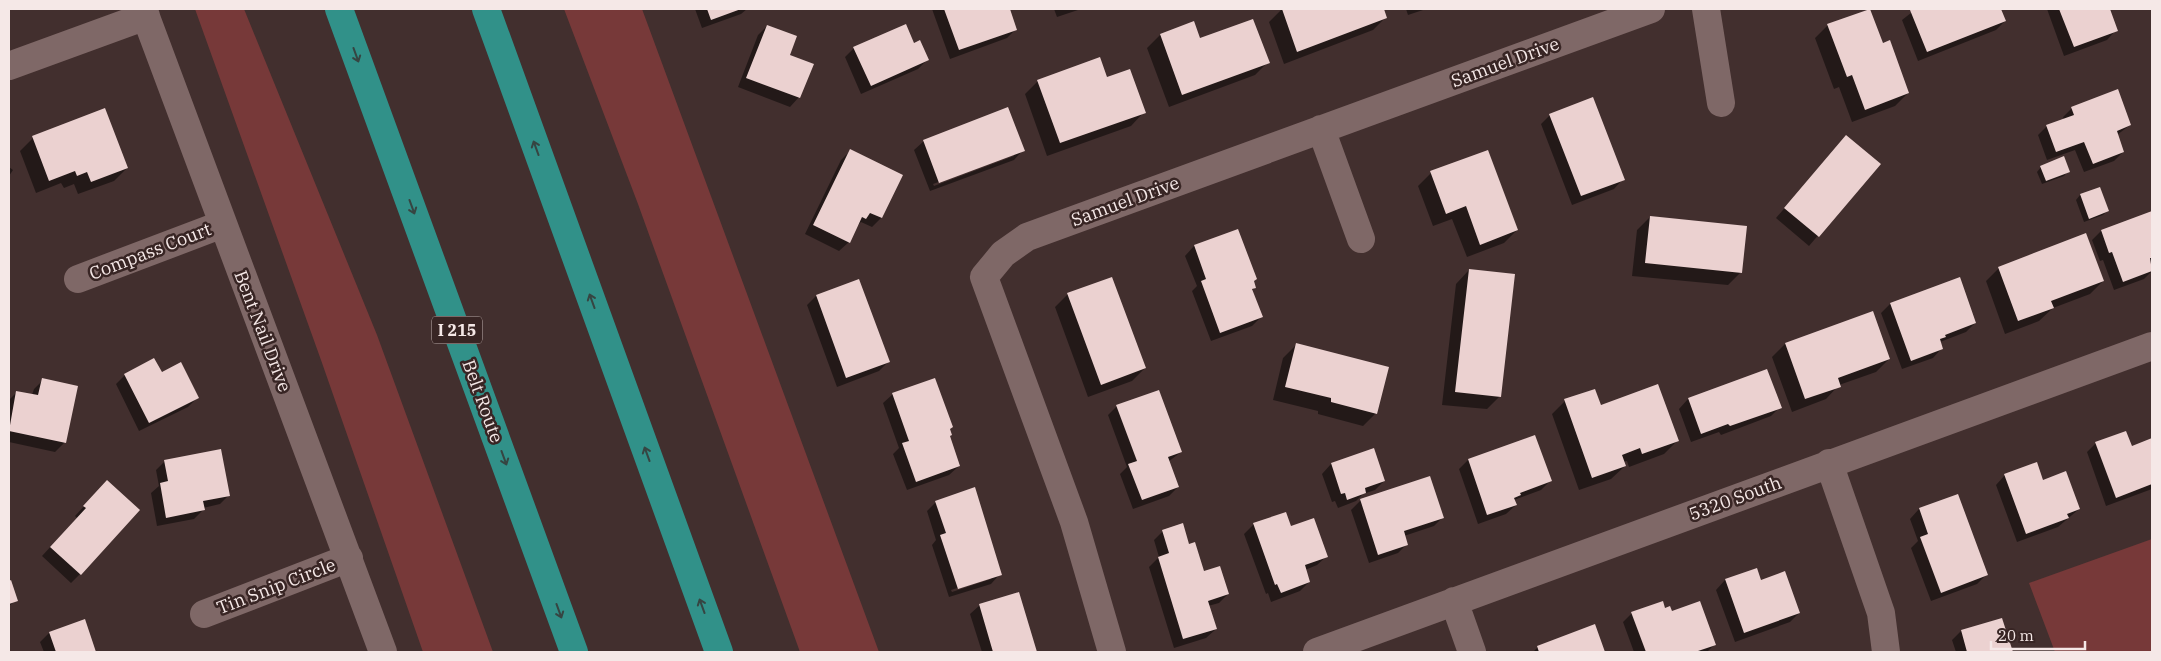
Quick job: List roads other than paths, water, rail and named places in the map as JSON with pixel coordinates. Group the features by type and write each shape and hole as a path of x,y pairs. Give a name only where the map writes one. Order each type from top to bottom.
{"highway":[{"name":"Belt Route","path":"339,9 574,652"},
{"path":"486,9 719,652"}],"street":[{"name":"Samuel Drive","path":"1112,652 1074,522 984,277 1003,254 1026,237 1651,9"},
{"path":"1706,9 1721,103"},
{"path":"9,66 145,12"},
{"name":"Bent Nail Drive","path":"145,12 384,652"},
{"path":"1321,129 1361,239"},
{"name":"Compass Court","path":"78,279 223,224"},
{"name":"5320 South","path":"1317,652 2152,346"},
{"path":"1830,464 1882,613 1886,652"},
{"name":"Tin Snip Circle","path":"204,614 349,558"},
{"path":"1454,601 1472,652"}]}
